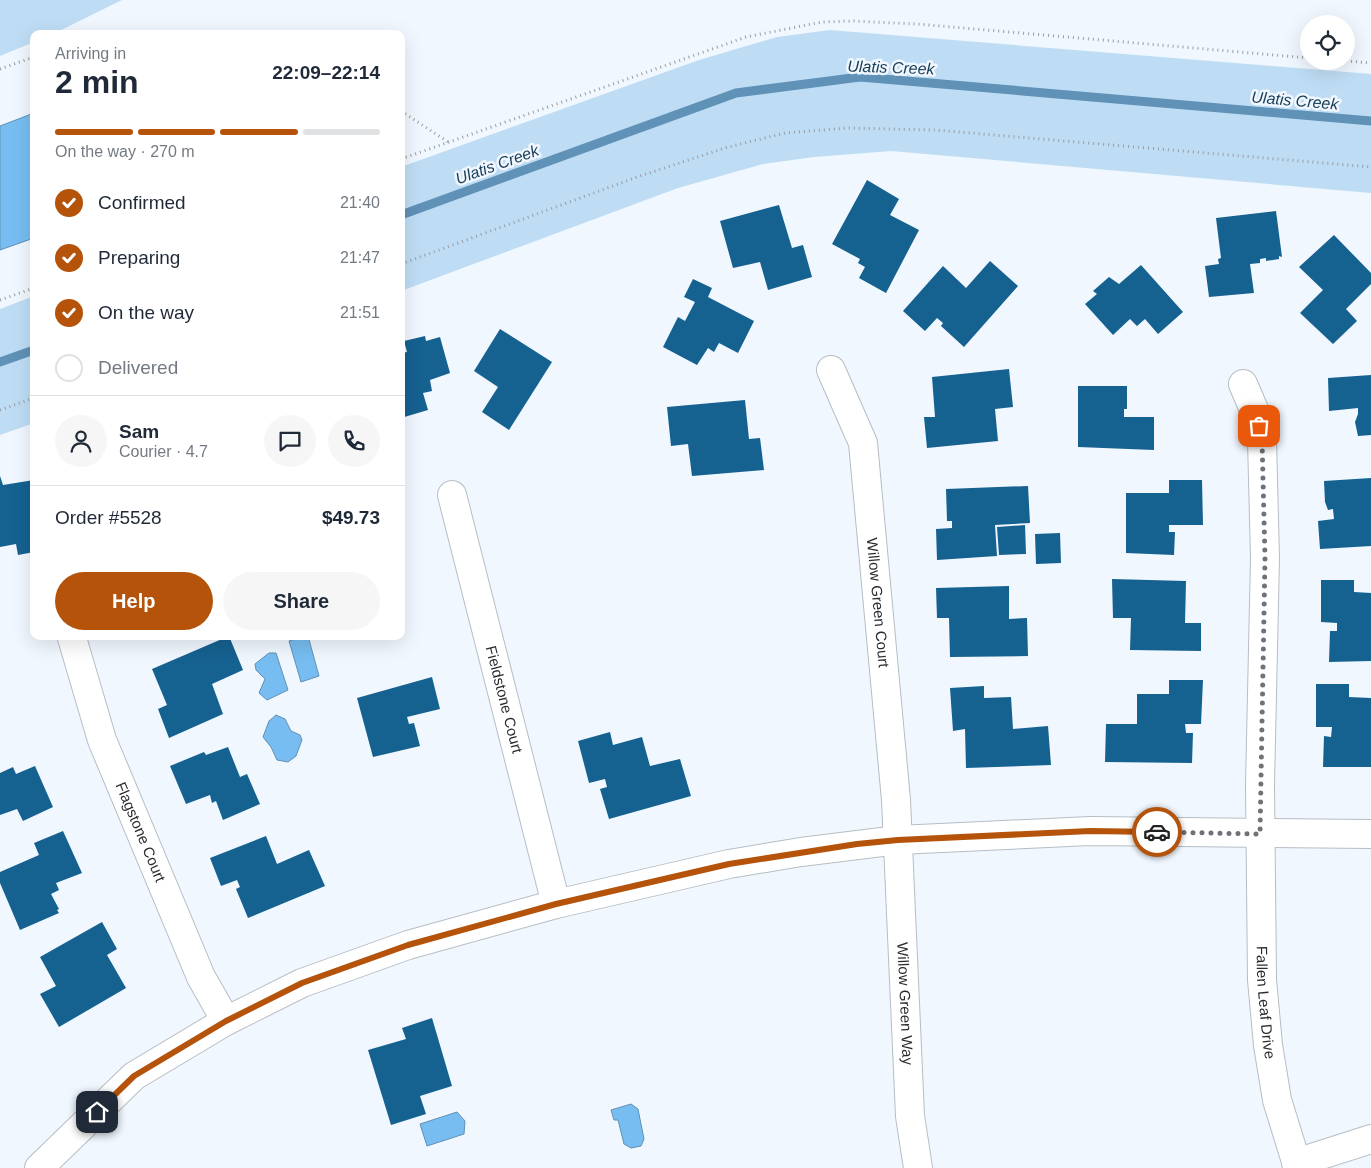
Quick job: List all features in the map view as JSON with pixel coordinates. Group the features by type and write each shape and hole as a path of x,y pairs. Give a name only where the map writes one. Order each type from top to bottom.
{"street":[{"name":"Willow Green Court","path":"831,370 863,443 896,800 898,840"},
{"name":"Fallen Leaf Drive","path":"1243,384 1255,412 1262,440 1265,558 1260,834 1262,980 1268,1044 1278,1100 1297,1165"},
{"name":"Fieldstone Court","path":"452,496 556,904"},
{"name":"Flagstone Court","path":"73,640 102,740 200,977 226,1021"},
{"path":"38,1168 134,1076 226,1021 302,983 329,973 408,945 556,904 729,864 801,852 898,840 1090,831 1371,834"},
{"name":"Willow Green Way","path":"898,840 910,1116 918,1168"},
{"path":"1297,1165 1371,1139"}],"path":[{"path":"405,158 746,37 822,22 854,21 917,24 1300,57"},
{"path":"0,69 30,58"},
{"path":"1355,62 1371,63"},
{"path":"405,114 448,142"},
{"path":"405,263 640,176 728,147 785,133 848,128 935,130 1371,167"},
{"path":"0,300 30,289"},
{"path":"0,410 30,399"}],"shaded area":[{"path":"0,0 122,0 61,30 30,30 30,44 0,56"},
{"path":"830,30 1300,68 1300,70 1371,74 1371,193 891,151 814,157 763,164 678,188 405,290 405,166 699,60 777,37"},
{"path":"30,298 30,424 0,435 0,309"}],"water":[{"path":"30,115 30,239 0,250 0,126"},
{"path":"309,640 319,676 301,682 289,641"},
{"path":"269,653 276,653 288,690 267,700 259,693 265,679 256,670 255,664"},
{"path":"276,715 285,719 291,731 300,735 302,740 296,756 288,762 277,760 271,747 263,737 269,721"},
{"path":"631,1104 638,1109 644,1139 641,1146 631,1148 624,1144 618,1120 614,1120 611,1110"},
{"path":"457,1112 465,1121 464,1134 427,1146 420,1124"}],"building":[{"path":"867,180 899,199 890,215 919,230 886,293 859,278 865,267 858,263 860,259 832,244"},
{"path":"779,205 792,248 803,245 812,277 768,290 760,262 733,268 720,221"},
{"path":"1276,211 1282,257 1279,256 1279,259 1266,261 1266,258 1260,259 1260,263 1250,264 1254,293 1209,297 1205,266 1219,264 1218,259 1221,258 1216,218"},
{"path":"1334,235 1371,273 1371,284 1346,309 1357,321 1333,344 1300,313 1323,290 1299,267"},
{"path":"990,261 1018,286 964,347 941,326 943,323 937,318 925,331 903,311 943,266 966,288"},
{"path":"1141,265 1183,312 1158,334 1145,319 1137,326 1130,319 1113,335 1085,304 1097,294 1093,291 1109,277 1119,284"},
{"path":"693,279 712,288 708,297 754,321 738,353 719,343 714,352 708,348 697,365 663,347 678,317 685,321 695,302 684,297"},
{"path":"500,329 552,362 509,430 482,412 498,387 474,371"},
{"path":"425,336 426,341 440,337 450,373 430,380 432,391 423,393 428,410 405,417 405,352 407,352 405,341"},
{"path":"1009,369 1013,407 995,409 998,441 927,448 924,417 935,417 932,377"},
{"path":"1371,375 1371,435 1358,436 1355,422 1358,408 1329,411 1328,378"},
{"path":"1078,386 1127,386 1127,409 1124,409 1124,417 1154,417 1154,450 1078,447"},
{"path":"745,400 749,439 760,438 764,470 692,476 688,444 671,446 667,407"},
{"path":"0,476 3,485 30,481 30,553 18,555 16,544 0,547"},
{"path":"1371,478 1371,546 1320,549 1318,521 1334,519 1333,509 1328,510 1325,502 1324,481"},
{"path":"1169,480 1202,480 1203,525 1169,525 1169,532 1175,532 1174,555 1126,553 1126,493 1169,493"},
{"path":"1028,486 1030,523 995,525 997,556 937,560 936,529 952,528 952,521 947,521 946,489"},
{"path":"1025,525 1026,554 999,555 997,527"},
{"path":"1060,533 1061,563 1036,564 1035,534"},
{"path":"1112,579 1186,581 1185,623 1201,623 1201,651 1130,650 1131,618 1113,618"},
{"path":"1321,580 1354,580 1354,592 1371,593 1371,661 1329,662 1330,631 1337,631 1337,623 1321,622"},
{"path":"1009,586 1009,619 1027,618 1028,656 950,657 949,618 937,618 936,588"},
{"path":"220,640 231,640 243,670 212,684 223,714 169,738 158,709 167,705 152,669"},
{"path":"432,677 440,709 407,717 409,724 414,723 420,746 373,757 357,698"},
{"path":"1169,680 1203,680 1201,724 1185,724 1186,733 1193,733 1192,763 1105,762 1106,724 1137,724 1137,694 1169,694"},
{"path":"1316,684 1349,684 1349,697 1371,698 1371,767 1323,767 1324,736 1331,737 1332,727 1316,727"},
{"path":"984,686 984,698 1011,697 1013,729 1048,726 1051,765 966,768 965,729 953,731 950,688"},
{"path":"610,732 613,745 642,737 650,766 680,759 691,796 609,819 600,789 607,787 605,779 589,783 578,741"},
{"path":"228,747 240,777 247,774 260,804 223,820 216,801 212,803 210,795 186,804 170,766 204,752 206,755"},
{"path":"35,766 53,807 23,821 17,809 0,815 0,773 13,767 16,774"},
{"path":"63,831 82,873 56,883 59,890 51,894 59,909 57,910 59,913 20,930 0,883 0,872 39,855 34,843"},
{"path":"266,836 277,864 309,850 325,886 248,918 236,889 240,887 237,880 221,886 210,858"},
{"path":"102,922 117,949 107,955 126,988 59,1027 40,994 56,986 40,957"},
{"path":"432,1018 452,1086 420,1096 426,1114 391,1125 368,1050 406,1039 402,1028"}],"waterway":[{"name":"Ulatis Creek","path":"405,214 736,93 860,77 1371,121"},
{"name":"Ulatis Creek","path":"0,362 30,351"}],"way so far":[{"path":"1157,832 1260,834 1265,558 1262,440 1259,426"}],"route":[{"path":"97,1112 134,1076 226,1021 302,983 408,945 556,904 729,864 857,844 898,840 1090,831 1157,832"}]}
